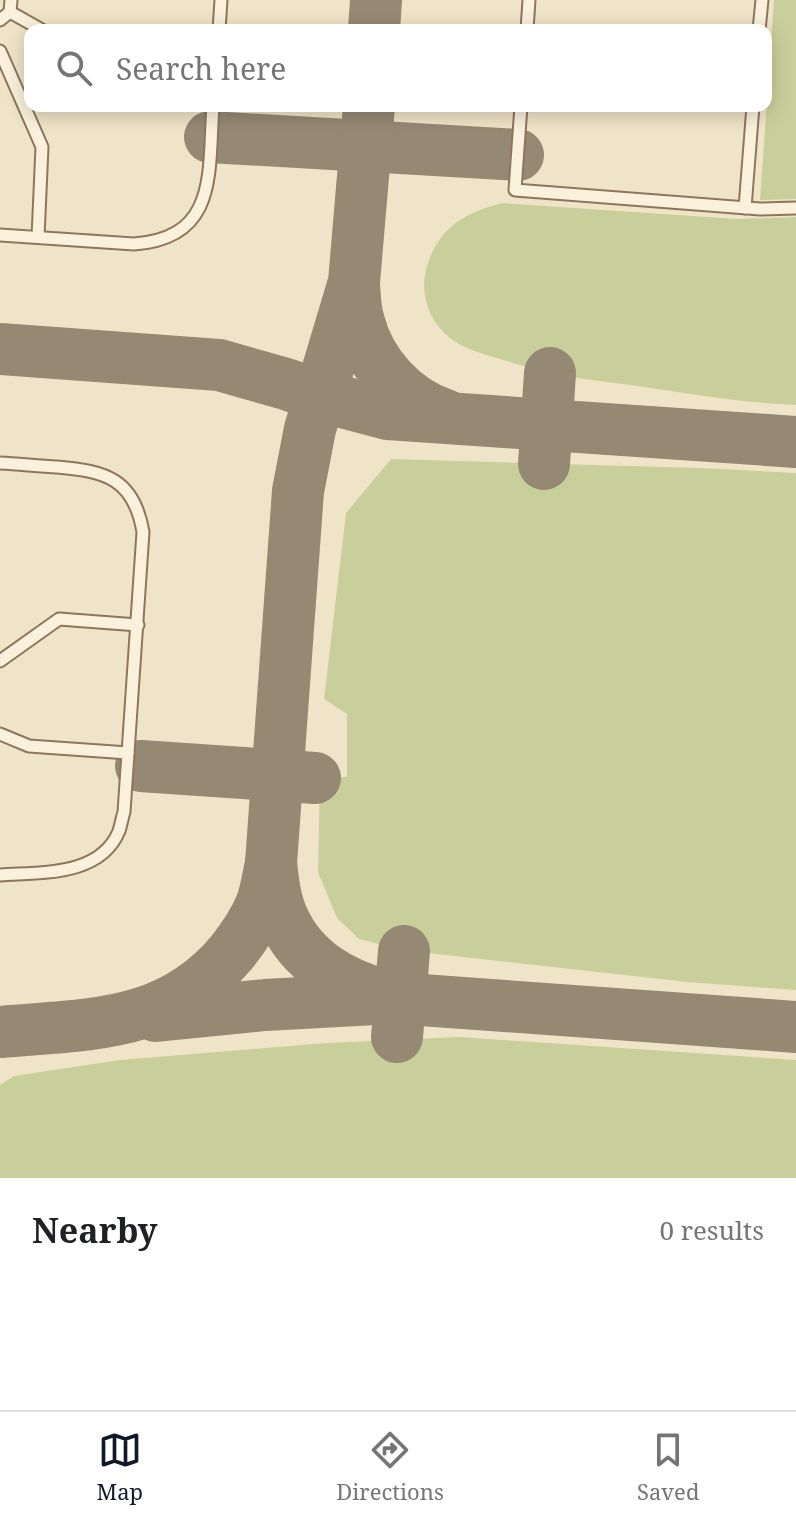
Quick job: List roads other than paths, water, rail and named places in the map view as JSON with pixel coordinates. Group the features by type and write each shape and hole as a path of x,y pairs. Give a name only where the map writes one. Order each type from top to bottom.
{"lane":[{"path":"219,24 221,0"},
{"path":"527,24 529,0"},
{"path":"760,24 762,0"},
{"path":"7,11 31,24"},
{"path":"0,51 24,106"},
{"path":"27,112 42,147 38,237"},
{"path":"0,235 134,244 169,237 186,227 203,201 213,112"},
{"path":"521,112 515,190 745,208 796,208"},
{"path":"745,208 753,112"},
{"path":"0,463 84,469 107,475 117,481 137,509 143,532 124,812 118,833 97,857 75,868 0,875"},
{"path":"0,661 59,619 138,625"},
{"path":"0,734 29,746 128,753"}]}
